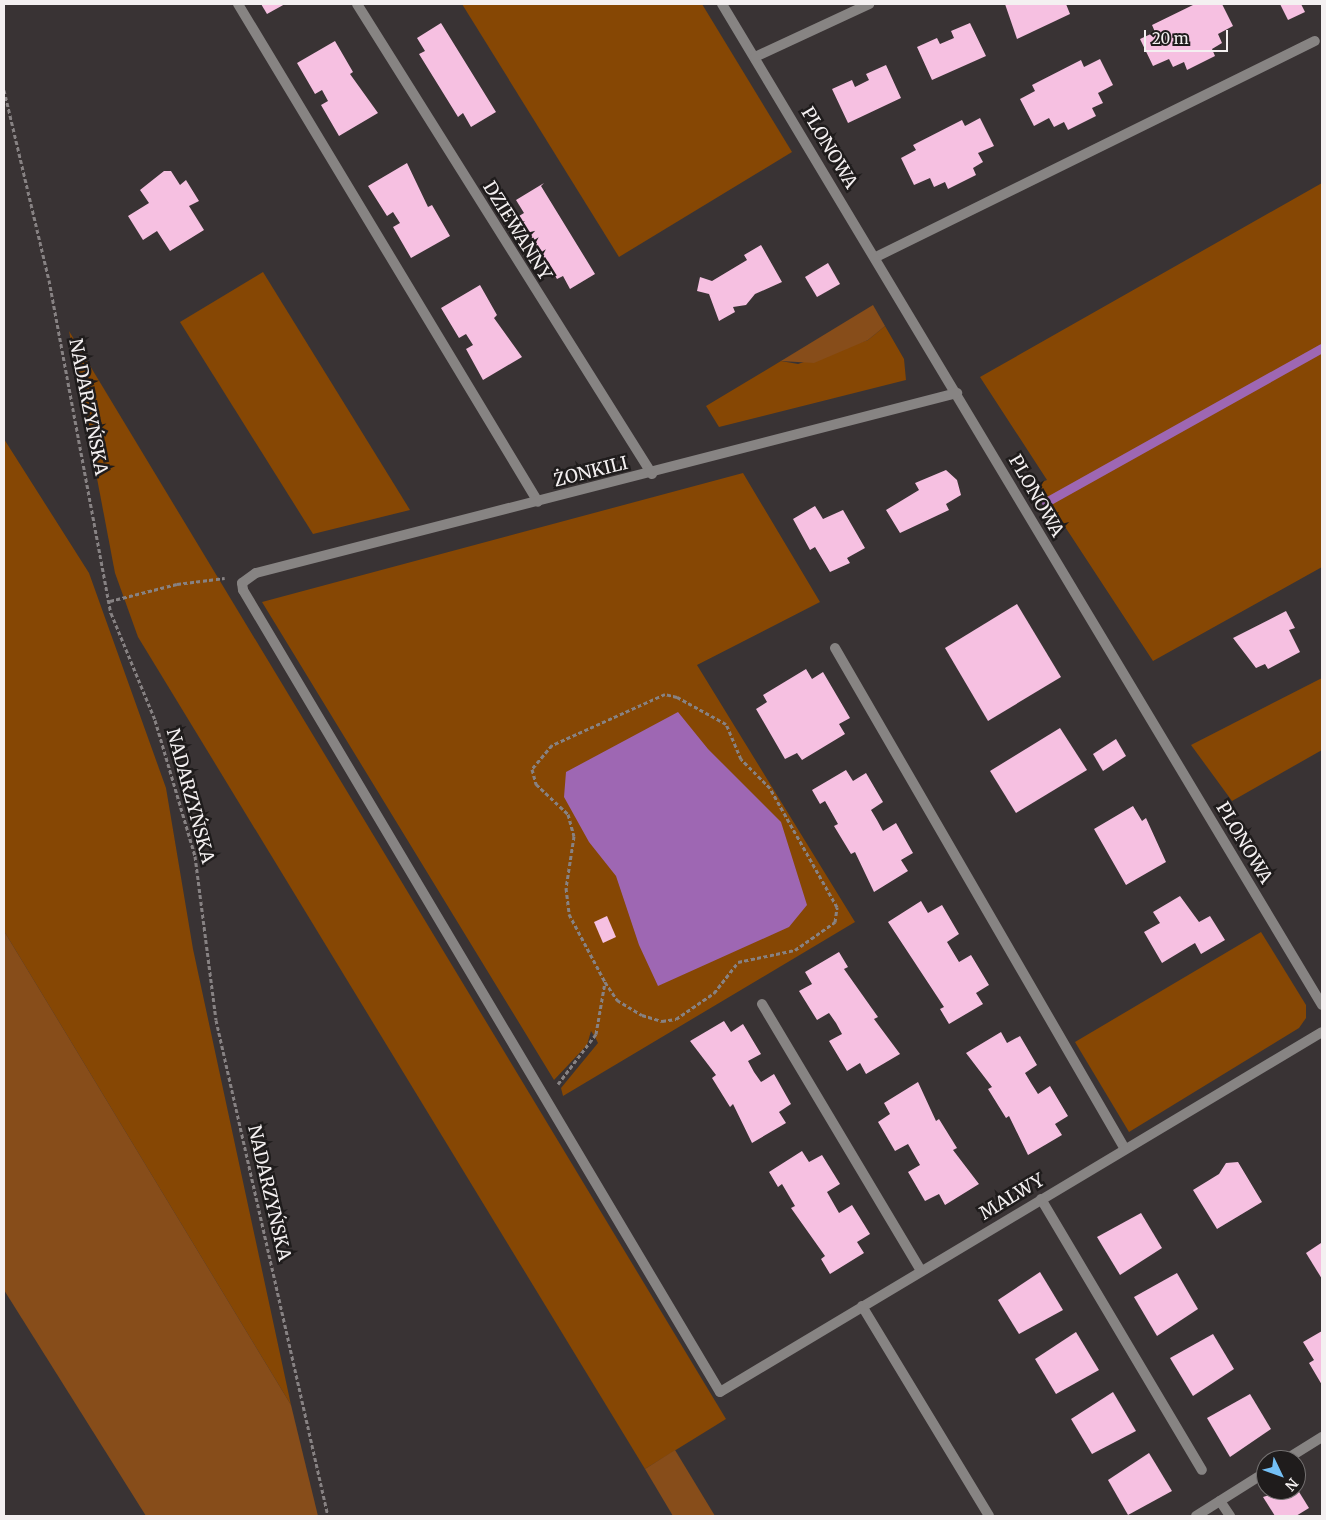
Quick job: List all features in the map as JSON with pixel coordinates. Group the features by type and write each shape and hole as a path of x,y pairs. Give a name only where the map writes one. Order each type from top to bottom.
{"street":[{"path":"238,4 538,502"},
{"name":"DZIEWANNY","path":"357,4 652,474"},
{"name":"PLONOWA","path":"722,4 876,257 1322,1005"},
{"path":"755,57 869,4"},
{"path":"876,257 1316,40"},
{"name":"ŻONKILI","path":"245,579 957,393"},
{"path":"245,579 243,590 543,1095"},
{"path":"835,648 1125,1149"},
{"path":"762,1004 921,1271"},
{"name":"MALWY","path":"543,1095 720,1392 1322,1032"},
{"path":"1041,1199 1202,1470"},
{"path":"862,1306 989,1516"},
{"path":"1300,1450 1322,1437"},
{"path":"1196,1516 1256,1478"},
{"path":"1220,1501 1230,1516"}],"path":[{"name":"NADARZYŃSKA","path":"4,90 49,280 110,601 132,671 156,720 194,856 216,1020 328,1516"},
{"path":"110,601 178,584 245,579"},
{"path":"543,1095 588,1050 596,1034 605,982 569,914 566,888 574,836 568,814 536,784 532,769 552,745 665,694 677,697 726,724 741,759 770,788 837,907 835,922 795,950 738,962 714,993 676,1019 662,1021 642,1015 617,1000 605,982"}],"shaded area":[{"path":"462,4 702,4 792,152 619,257"},
{"path":"1322,183 1322,567 1153,661 1037,484 1047,480 980,377"},
{"path":"263,272 410,510 313,534 180,322"},
{"path":"873,305 885,326 868,340 814,363 781,361"},
{"path":"885,326 904,359 906,380 719,427 706,406 781,361 798,364 868,340"},
{"path":"69,331 726,1419 645,1469 138,637 115,573"},
{"path":"4,439 89,573 166,788 193,949 291,1405 4,931"},
{"path":"743,473 820,602 697,665 855,922 563,1096 561,1088 598,1043 595,1037 591,1031 587,1045 554,1080 262,602"},
{"path":"1322,678 1322,750 1232,801 1191,745"},
{"path":"678,712 708,749 781,822 807,905 789,927 658,986 639,945 616,876 589,842 564,797 566,772"},
{"path":"4,931 291,1405 318,1516 146,1516 4,1290"},
{"path":"1261,932 1306,1005 1306,1018 1299,1028 1129,1132 1075,1042"},
{"path":"675,1450 715,1516 673,1516 645,1469"}],"building":[{"path":"261,4 285,4 267,14"},
{"path":"1005,4 1066,4 1070,14 1017,39"},
{"path":"1195,4 1222,4 1233,26 1218,34 1222,43 1212,49 1215,56 1187,70 1184,62 1173,67 1169,59 1153,66 1140,39 1155,32 1152,25"},
{"path":"1280,4 1301,4 1305,12 1288,20"},
{"path":"441,23 496,112 471,127 463,113 458,117 419,54 425,51 417,38"},
{"path":"970,23 986,56 932,80 917,47 937,38 940,44 954,38 951,31"},
{"path":"335,41 353,72 350,74 378,113 339,136 321,105 328,101 322,90 315,94 297,63"},
{"path":"1100,59 1113,85 1098,93 1103,103 1092,108 1096,116 1068,130 1064,122 1054,127 1049,118 1034,126 1020,99 1035,91 1032,85 1081,60 1084,67"},
{"path":"886,65 901,98 848,123 832,89 852,80 855,87 869,80 866,74"},
{"path":"980,118 994,146 978,153 983,162 973,168 976,175 948,189 945,182 934,187 930,178 914,185 901,158 916,150 913,145 962,120 965,126"},
{"path":"407,163 428,207 432,205 450,236 411,258 393,227 400,223 393,212 387,216 368,186"},
{"path":"164,171 171,171 180,185 186,180 199,201 189,206 204,230 170,251 157,231 143,240 128,216 149,203 140,190"},
{"path":"544,183 541,186 595,274 570,289 563,276 557,279 519,216 524,213 516,200"},
{"path":"761,245 782,282 755,294 746,305 733,307 735,312 719,321 709,294 697,291 700,277 712,281 747,260 744,255"},
{"path":"828,263 840,284 817,297 805,277"},
{"path":"480,285 497,315 494,318 522,357 483,380 466,349 473,345 466,334 459,338 441,308"},
{"path":"946,470 957,480 961,495 946,504 949,510 900,533 886,510 919,490 915,483"},
{"path":"815,506 823,519 843,510 865,548 847,558 850,563 830,572 815,547 810,550 793,519"},
{"path":"1017,604 1061,677 988,721 945,648"},
{"path":"1286,611 1295,628 1289,630 1300,652 1268,669 1265,664 1256,668 1233,638"},
{"path":"806,669 812,679 823,672 850,718 839,724 845,734 802,760 797,753 785,759 756,709 767,702 763,695"},
{"path":"1060,728 1087,770 1016,813 990,771"},
{"path":"1116,739 1126,756 1103,771 1093,754"},
{"path":"846,770 853,781 866,773 883,802 871,810 883,831 896,823 913,853 901,860 908,871 874,892 855,852 851,854 834,826 838,824 825,801 820,804 812,790"},
{"path":"1133,806 1142,821 1146,818 1166,862 1126,885 1094,829"},
{"path":"1180,896 1199,922 1210,916 1225,940 1201,954 1195,943 1162,963 1144,932 1160,923 1153,912"},
{"path":"921,901 928,913 942,905 959,934 947,942 959,962 971,955 989,985 976,993 983,1004 949,1024 940,1009 944,1007 888,922"},
{"path":"607,916 616,937 603,943 594,922"},
{"path":"839,952 848,967 844,969 878,1017 874,1019 900,1054 866,1074 860,1063 847,1071 829,1041 842,1034 836,1023 829,1013 817,1020 799,991 812,984 805,972"},
{"path":"724,1021 731,1032 743,1024 761,1054 748,1061 754,1072 761,1082 774,1074 791,1104 779,1112 786,1123 752,1143 733,1104 730,1107 712,1078 716,1075 690,1041"},
{"path":"1001,1032 1007,1043 1020,1036 1037,1065 1025,1073 1031,1083 1038,1094 1050,1086 1068,1116 1055,1124 1062,1135 1028,1155 1009,1116 1006,1118 988,1089 992,1087 966,1053"},
{"path":"918,1082 936,1121 939,1119 957,1148 953,1150 979,1184 945,1205 939,1194 925,1201 908,1172 920,1165 908,1144 895,1151 878,1122 890,1114 884,1103"},
{"path":"802,1151 809,1162 822,1155 840,1184 827,1192 839,1213 852,1205 870,1234 857,1242 864,1253 830,1274 821,1259 825,1256 791,1208 795,1206 782,1184 778,1187 769,1172"},
{"path":"1238,1162 1262,1202 1217,1229 1193,1190 1219,1174 1226,1163"},
{"path":"1141,1213 1162,1248 1120,1275 1097,1237"},
{"path":"1321,1243 1322,1245 1322,1279 1306,1253"},
{"path":"1040,1272 1063,1310 1019,1334 998,1300"},
{"path":"1177,1273 1198,1309 1157,1336 1134,1297"},
{"path":"1322,1331 1322,1385 1309,1363 1314,1360 1303,1342"},
{"path":"1076,1332 1099,1370 1056,1394 1035,1359"},
{"path":"1213,1334 1234,1369 1193,1396 1170,1358"},
{"path":"1113,1392 1136,1431 1092,1454 1071,1419"},
{"path":"1250,1394 1271,1429 1230,1457 1207,1418"},
{"path":"1149,1453 1172,1491 1128,1515 1108,1480"},
{"path":"1265,1500 1304,1500 1309,1508 1296,1516 1275,1516"}],"waterway":[{"path":"1046,502 1322,348"}]}
